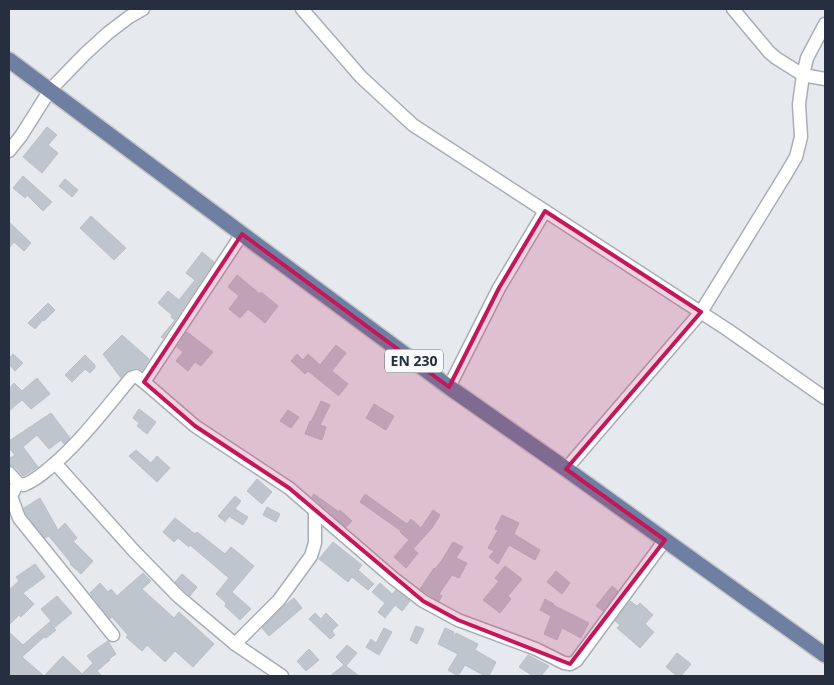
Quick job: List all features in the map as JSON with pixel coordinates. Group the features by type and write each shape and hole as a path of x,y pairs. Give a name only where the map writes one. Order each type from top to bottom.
{"main road":[{"name":"EN 230","path":"9,60 449,387 825,655"}],"street":[{"path":"9,151 21,136 50,90 86,53 129,17 143,9"},
{"path":"302,9 362,77 413,125 701,312 825,398"},
{"path":"733,9 769,52 803,75 825,80"},
{"path":"566,469 701,312 796,157 801,137 799,104 803,75 807,58 825,24"},
{"path":"449,387 499,288 545,211"},
{"path":"144,382 242,234"},
{"path":"9,473 18,483 24,485 55,464 131,378 136,376 195,426 289,488 393,578 424,601 458,620 536,649 564,663 570,664 576,662 665,540"},
{"path":"55,464 134,551 179,597 235,644 282,676"},
{"path":"18,483 11,496 19,518 113,635"},
{"path":"235,644 279,600 311,556 315,543 315,511"}],"highlighted area":[{"path":"545,211 701,312 566,469 665,540 570,664 458,620 423,601 289,488 195,426 144,382 242,234 449,387 499,288"}],"building":[{"path":"47,127 57,135 48,145 58,153 42,173 23,157"},
{"path":"23,176 52,202 43,211 27,195 25,198 13,188"},
{"path":"65,179 78,190 72,197 59,186"},
{"path":"91,216 126,248 114,260 80,228"},
{"path":"9,222 31,243 24,251 14,242 9,248"},
{"path":"202,252 214,262 163,338 161,337 175,320 158,303 168,291 179,300 195,280 186,273"},
{"path":"237,275 278,306 265,323 248,309 240,318 229,309 239,296 228,287"},
{"path":"48,303 55,310 35,329 28,323"},
{"path":"187,332 213,352 201,366 195,362 188,371 176,361 183,352 177,347"},
{"path":"122,335 149,359 142,370 133,368 125,372 121,378 103,354"},
{"path":"336,345 346,353 332,371 348,384 339,396 308,371 305,374 291,361 297,354 303,360 308,354 320,365"},
{"path":"13,354 23,363 15,371 9,364 9,358"},
{"path":"85,355 95,365 95,368 90,373 85,369 72,382 65,375"},
{"path":"37,378 50,394 31,409 22,400 9,411 9,389 14,383 22,391"},
{"path":"321,401 330,405 320,425 326,427 322,440 305,434"},
{"path":"374,404 394,416 386,430 366,418"},
{"path":"139,409 156,422 147,434 137,426 139,423 133,418"},
{"path":"288,410 299,417 291,428 280,421"},
{"path":"51,413 70,438 64,444 61,440 49,449 37,435 23,447 38,467 23,476 15,467 9,465 9,459 15,455 9,448 9,441"},
{"path":"136,450 151,463 157,456 170,468 157,482 129,456"},
{"path":"257,479 272,492 262,504 247,491"},
{"path":"314,494 339,512 340,510 352,521 346,527 312,497"},
{"path":"365,494 407,524 411,519 421,528 433,510 440,515 432,528 413,549 418,553 406,568 394,557 409,540 401,531 360,502"},
{"path":"235,496 241,501 225,522 218,516"},
{"path":"40,498 58,530 65,523 77,538 73,541 93,561 81,574 70,564 49,536 45,538 26,514 24,508"},
{"path":"267,507 280,514 276,522 263,515"},
{"path":"235,509 248,517 243,525 230,517"},
{"path":"502,515 519,523 514,534 540,550 535,560 509,545 498,564 489,557 494,551 488,548 498,530 495,529"},
{"path":"175,518 225,554 231,547 254,566 232,592 251,609 240,620 225,606 226,603 216,594 229,578 190,545 189,547 178,538 174,542 163,532"},
{"path":"333,542 362,565 358,570 374,584 368,590 352,577 348,582 319,559"},
{"path":"453,542 463,547 456,558 467,563 459,578 452,575 439,594 442,596 439,601 420,589"},
{"path":"35,564 45,577 23,593 34,604 21,617 19,615 9,625 9,590 19,581 16,577"},
{"path":"505,566 522,579 508,596 511,599 500,613 483,600 499,581 495,578"},
{"path":"556,571 570,583 562,594 547,582"},
{"path":"143,573 151,581 142,589 174,618 179,612 214,644 193,667 175,651 165,662 147,645 142,651 126,637 128,635 112,617 110,619 90,593 100,583 108,592 111,589 117,596"},
{"path":"182,574 197,587 190,596 175,582"},
{"path":"380,583 392,594 396,590 410,601 402,611 395,605 385,618 378,612 385,603 372,592"},
{"path":"612,586 618,591 603,611 596,606"},
{"path":"57,596 72,613 54,628 56,630 46,638 44,637 22,657 44,676 9,676 9,632 23,645 51,621 41,609"},
{"path":"294,598 302,608 269,636 262,628"},
{"path":"545,599 589,623 581,638 562,628 557,640 544,634 551,616 540,610"},
{"path":"630,601 637,606 640,603 653,615 645,624 654,632 640,648 617,628 620,625 615,621"},
{"path":"315,613 321,619 326,613 338,625 332,631 335,635 330,639 309,619"},
{"path":"416,626 424,629 417,644 410,640"},
{"path":"384,628 392,632 379,655 366,647 371,639 376,643"},
{"path":"445,628 454,632 452,638 456,633 478,644 475,650 496,662 489,676 485,676 465,665 458,676 448,670 458,654 438,644"},
{"path":"108,641 116,654 97,671 102,676 44,676 63,656 82,674 93,663 87,656"},
{"path":"347,645 357,653 346,666 359,676 330,676 344,665 336,657"},
{"path":"309,649 319,660 306,671 297,661"},
{"path":"677,653 691,664 681,676 677,676 666,667"},
{"path":"528,655 549,666 541,676 533,676 519,667"}]}
